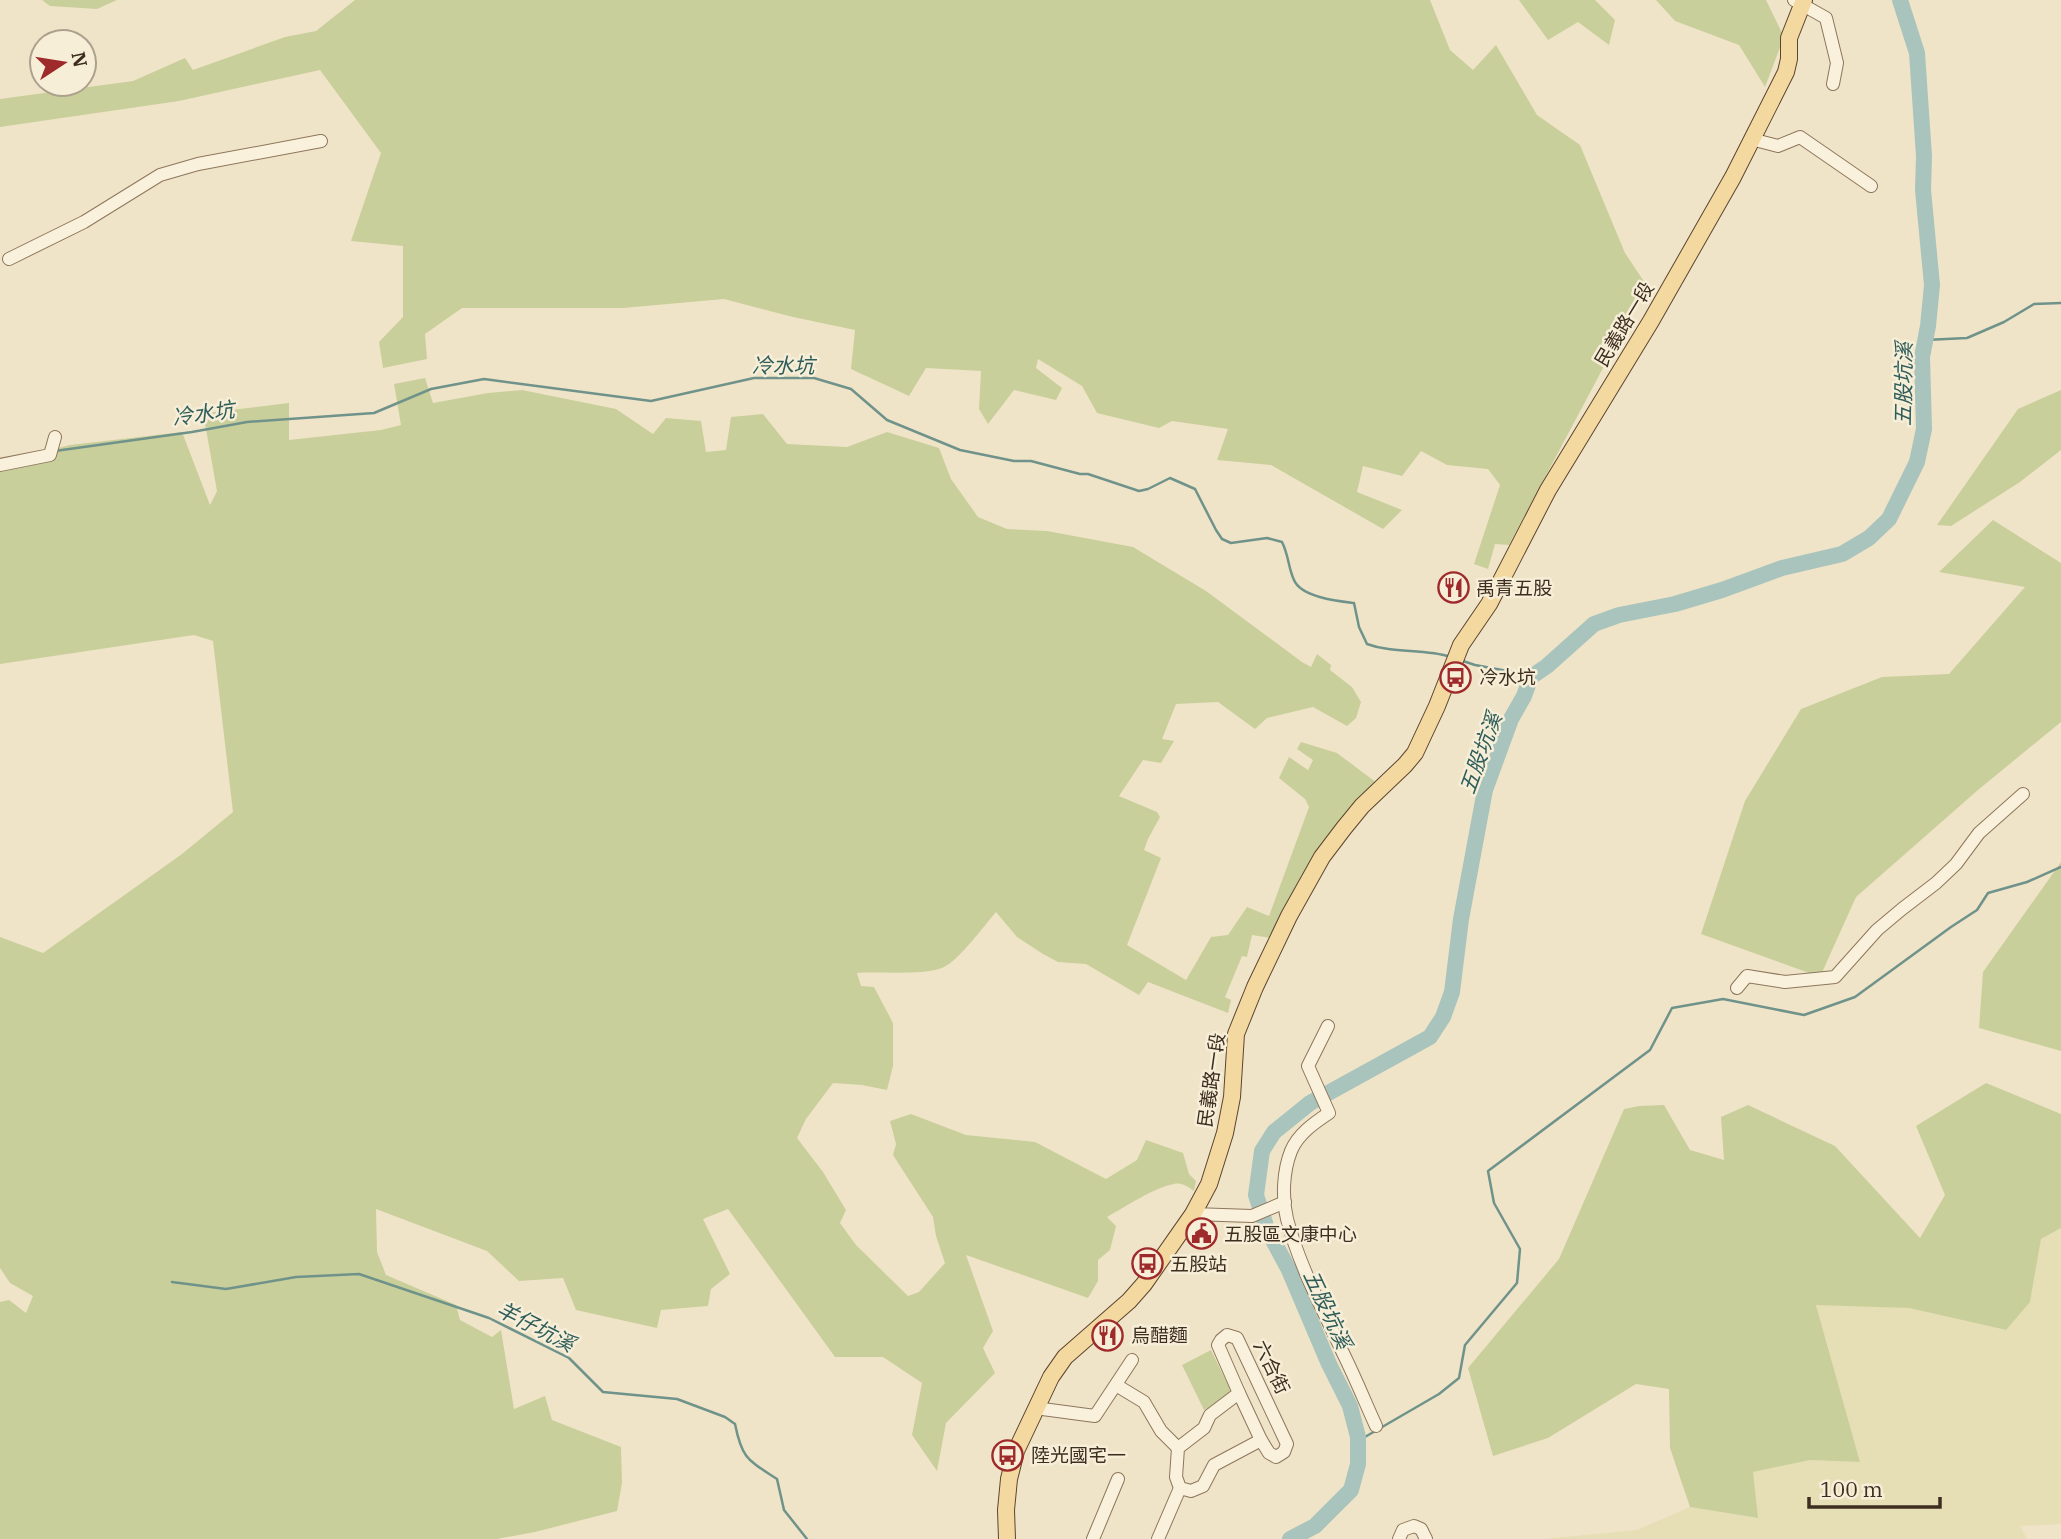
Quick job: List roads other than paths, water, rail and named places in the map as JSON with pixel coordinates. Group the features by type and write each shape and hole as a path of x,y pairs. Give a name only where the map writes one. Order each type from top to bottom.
{"main road":[{"name":"民義路一段","path":"1007,1539 1009,1479 1016,1451 1035,1408 1065,1357 1129,1301 1193,1214 1209,1184 1225,1133 1232,1097 1236,1034 1289,916 1322,857 1344,828 1415,753 1461,645 1489,604 1548,490 1658,309 1733,177 1786,72 1789,38 1800,2"}],"street":[{"path":"1800,2 1826,18 1837,63 1833,84"},
{"path":"1751,139 1778,146 1800,137 1871,186"},
{"path":"9,260 85,222 160,175 198,164 321,141"},
{"path":"0,466 52,447"},
{"path":"1737,988 1746,976 1785,982 1835,977 1878,930 1936,883 1956,864 1979,833 2023,794"},
{"path":"1328,1026 1308,1066 1329,1113 1300,1136 1292,1150 1286,1169 1282,1203 1313,1291 1376,1426"},
{"path":"1193,1214 1252,1216 1282,1203"},
{"name":"六合街","path":"1227,1335 1237,1338 1287,1444 1284,1452 1276,1457 1269,1453 1261,1440 1218,1345 1227,1335"},
{"path":"1035,1408 1095,1416 1132,1360"},
{"path":"1116,1385 1144,1402 1161,1431 1178,1448"},
{"path":"1158,1539 1180,1488 1176,1477 1178,1448 1204,1428 1210,1415 1239,1393"},
{"path":"1180,1488 1191,1491 1203,1486 1214,1465 1261,1440"},
{"path":"1093,1539 1118,1479"},
{"path":"1399,1539 1403,1530 1414,1526 1421,1529 1426,1539"}],"waterway":[{"name":"五股坑溪","path":"1290,1539 1315,1526 1351,1490 1358,1464 1358,1437 1350,1406 1289,1270 1267,1229 1256,1195 1262,1151 1274,1132 1310,1103 1430,1037 1443,1017 1452,992 1461,919 1485,790 1511,719 1531,677 1594,624 1619,615 1675,604 1782,568 1842,554 1869,538 1889,519 1917,462 1924,429 1922,357 1932,285 1923,190 1924,156 1917,53 1900,0"},
{"path":"1925,340 1967,338 2004,322 2034,304 2061,303"},
{"name":"冷水坑","path":"55,451 247,422 374,413 431,389 484,379 651,401 754,378 814,378 851,389 887,420 960,450 1014,461 1031,461 1088,474 1139,491 1170,478 1195,489 1222,539 1231,543 1267,538 1282,542 1298,586 1320,597 1354,603 1359,627 1367,644 1451,657"},
{"name":"冷水坑","path":"1460,660 1518,673 1528,685"},
{"path":"1358,1441 1439,1394 1459,1378 1465,1345 1517,1283 1520,1249 1494,1203 1488,1171 1650,1050 1672,1008 1723,999 1804,1015 1855,997 1977,910 1988,893 2027,882 2061,867"},
{"name":"羊仔坑溪","path":"172,1282 226,1289 296,1277 359,1274 489,1318 569,1358 603,1392 677,1399 725,1417 735,1424 740,1445 748,1458 777,1479 784,1510 807,1539"}],"place":[{"name":"禹青五股","path":"1453,588"},
{"name":"冷水坑","path":"1456,677"},
{"name":"五股區文康中心","path":"1201,1234"},
{"name":"五股站","path":"1147,1264"},
{"name":"烏醋麵","path":"1108,1335"},
{"name":"陸光國宅一","path":"1008,1455"}]}
